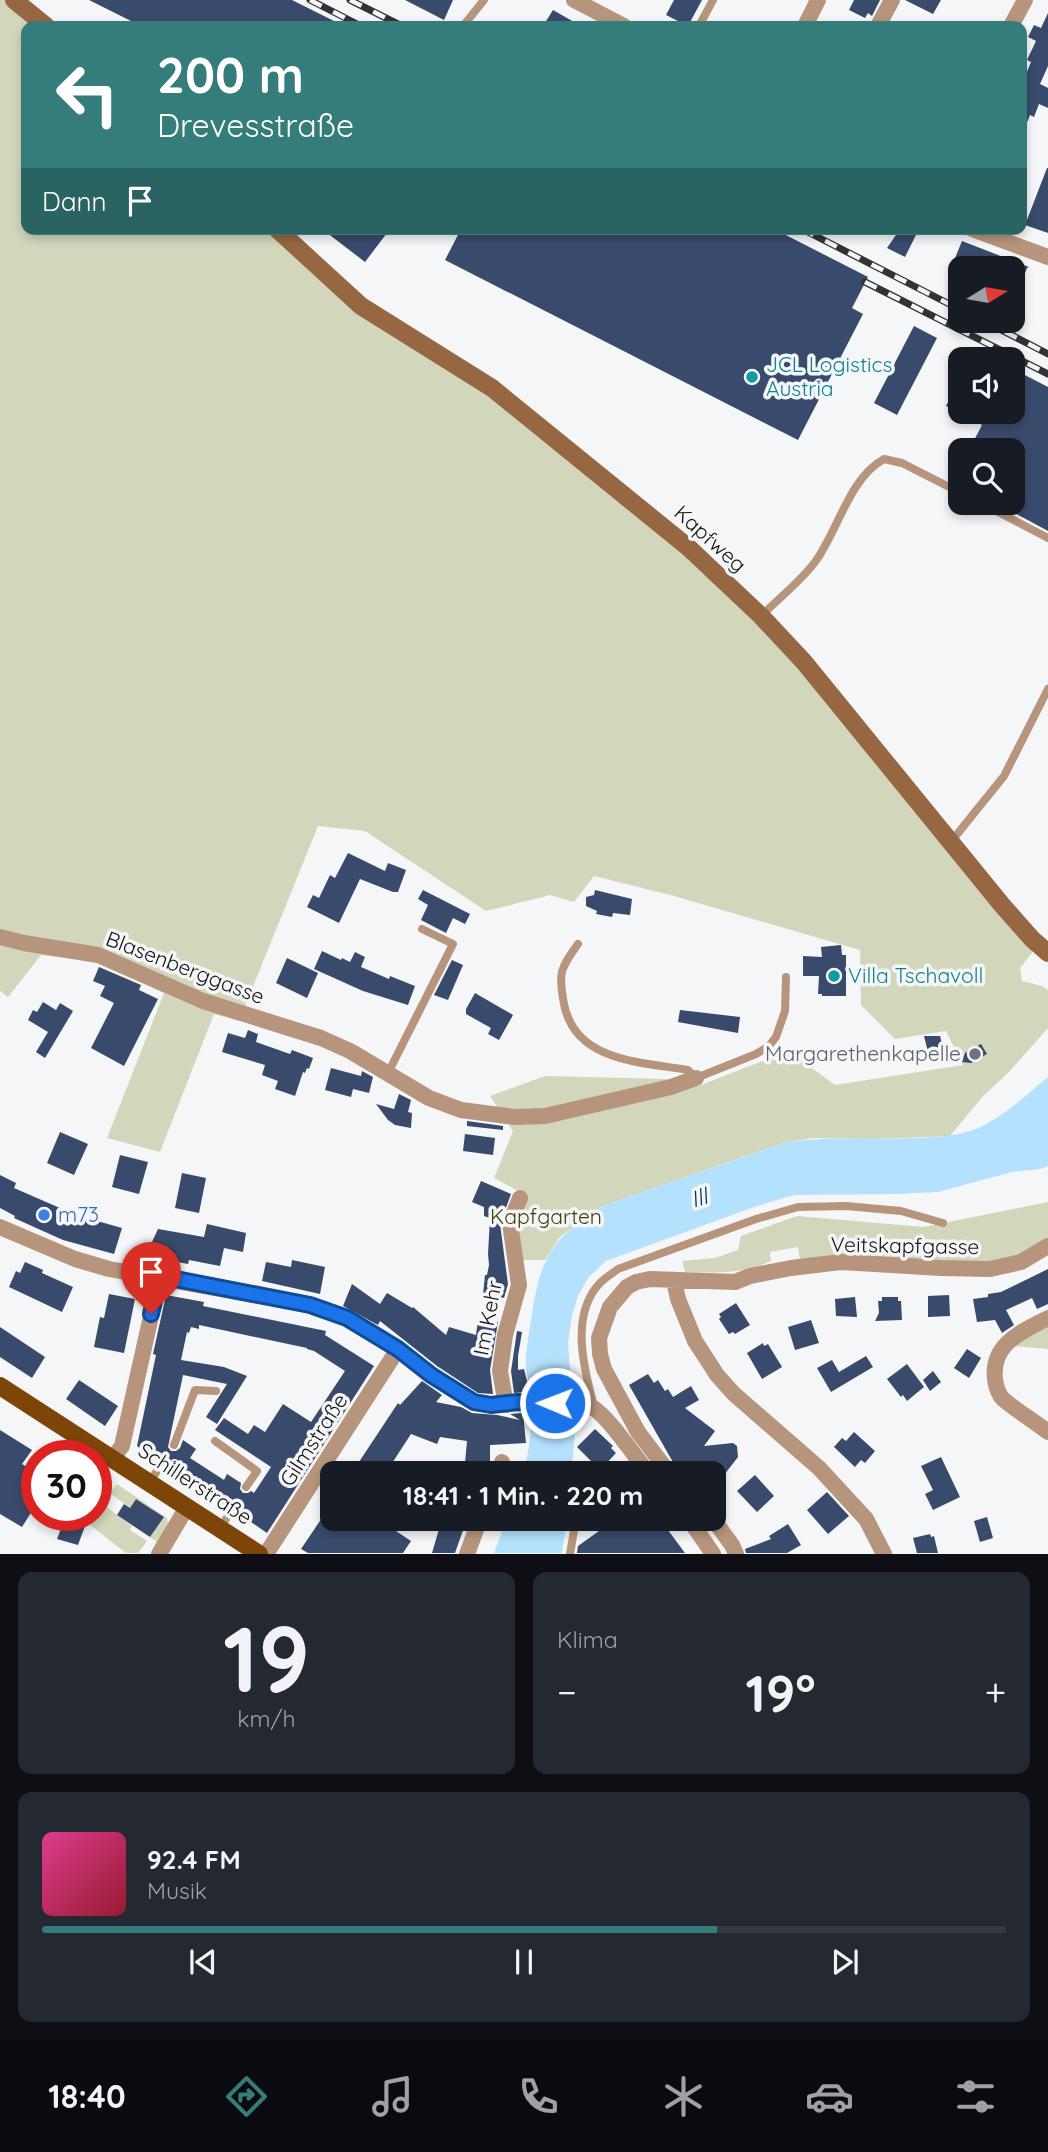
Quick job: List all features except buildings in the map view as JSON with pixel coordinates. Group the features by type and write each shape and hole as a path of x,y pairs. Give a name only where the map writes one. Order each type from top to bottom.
{"main road":[{"name":"Schillerstraße","path":"0,1386 259,1553"}],"street":[{"path":"14,0 40,21"},
{"path":"575,0 593,5 617,21"},
{"path":"807,21 818,0"},
{"path":"881,21 892,0"},
{"path":"1014,21 1025,0"},
{"name":"Kapfweg","path":"288,235 361,306 492,388 688,548 761,616 804,662 1024,931 1048,953"},
{"path":"988,235 1048,257"},
{"name":"Blasenberggasse","path":"0,937 98,955 203,1001 331,1042 429,1098 461,1110 515,1117 545,1116 696,1079"},
{"name":"Im Kehr","path":"506,1405 500,1371 505,1335 519,1285 510,1223 520,1198"},
{"path":"0,1227 75,1259 109,1269 160,1276 310,1305 347,1318 398,1349 467,1399 491,1405 527,1402 588,1405 604,1416 639,1461"},
{"name":"Veitskapfgasse","path":"660,1461 638,1432 618,1397 604,1369 600,1354 599,1338 610,1307 627,1287 636,1282 650,1279 735,1282 750,1276 791,1268 841,1262 990,1269 1021,1262 1048,1247"},
{"path":"113,1458 122,1446 160,1276"},
{"path":"674,1281 678,1300 695,1341 717,1375 733,1394 824,1474 866,1519 884,1553"},
{"path":"1048,1318 1004,1345 998,1353 994,1371 995,1385 1003,1399 1048,1432"},
{"name":"Gilmstraße","path":"266,1553 398,1349"},
{"path":"159,1553 187,1507"},
{"path":"467,1553 475,1531"},
{"path":"697,1531 713,1553"},
{"path":"722,1531 736,1553"}],"lane":[{"path":"467,21 484,0"},
{"path":"702,21 713,0"},
{"path":"761,616 815,563 859,482 872,466 884,459 902,463 948,486"},
{"path":"1004,515 1048,538"},
{"path":"950,843 1004,776 1048,689"},
{"path":"388,1073 453,944 422,929"},
{"path":"578,944 561,969 566,1013 579,1036 591,1047 612,1057 688,1070 696,1079 769,1046 776,1037 785,1011 786,977"},
{"path":"588,1405 582,1348 584,1319 589,1302 600,1283 618,1269 756,1219 798,1207 846,1206 901,1211 943,1223"},
{"path":"174,1444 195,1390 216,1391"},
{"path":"215,1441 257,1471 246,1487"},
{"path":"150,1482 162,1463"},
{"path":"220,1528 232,1510"},
{"path":"570,1553 574,1531"}],"green space":[{"name":"Kapfgarten","path":"0,0 14,0 40,21 21,21 21,235 284,235 361,306 492,388 761,616 1032,939 1032,953 1020,968 1022,981 1048,990 1048,1028 1007,1074 983,1096 950,1136 813,1138 783,1143 600,1207 560,1237 545,1260 522,1260 518,1220 528,1196 494,1178 513,1131 490,1096 545,1076 666,1079 698,1086 789,1051 835,1085 963,1065 946,1031 895,1039 861,1005 860,950 674,896 594,876 574,902 550,895 486,911 365,831 318,826 239,1021 214,1014 160,1152 107,1138 164,993 98,962 41,955 8,997 0,991"},
{"path":"1048,1202 1048,1239 1019,1256 989,1262 800,1260 798,1247 770,1252 771,1261 729,1272 685,1272 682,1261 715,1258 738,1250 741,1236 797,1216 924,1227"},
{"path":"1048,1325 1048,1349 1014,1346"},
{"path":"117,1484 167,1518 168,1524 157,1542 150,1537 163,1516 136,1499 130,1508 112,1494"},
{"path":"112,1511 132,1526 130,1530 147,1541 138,1553 126,1553 98,1531 112,1531"}],"water":[{"name":"Ill","path":"1048,1077 1048,1166 1012,1172 938,1192 794,1195 606,1261 588,1278 572,1315 568,1343 575,1434 572,1461 526,1461 531,1420 526,1356 538,1282 543,1267 558,1242 583,1219 600,1207 783,1143 954,1135 970,1131 1006,1112"},
{"path":"502,1531 565,1531 562,1553 494,1553"}],"railway":[{"path":"310,0 351,21"},
{"path":"350,0 392,21"},
{"path":"814,235 948,303"},
{"path":"865,282 1048,374"},
{"path":"1007,333 1048,354"}],"place":[{"name":"JCL Logistics Austria","path":"752,377"},
{"name":"Villa Tschavoll","path":"834,976"},
{"name":"Margarethenkapelle","path":"975,1054"},
{"name":"m73","path":"44,1215"}],"route":[{"path":"151,1314 160,1276 310,1305 347,1318 398,1349 431,1375 474,1402 491,1405 518,1402 555,1403"}]}
